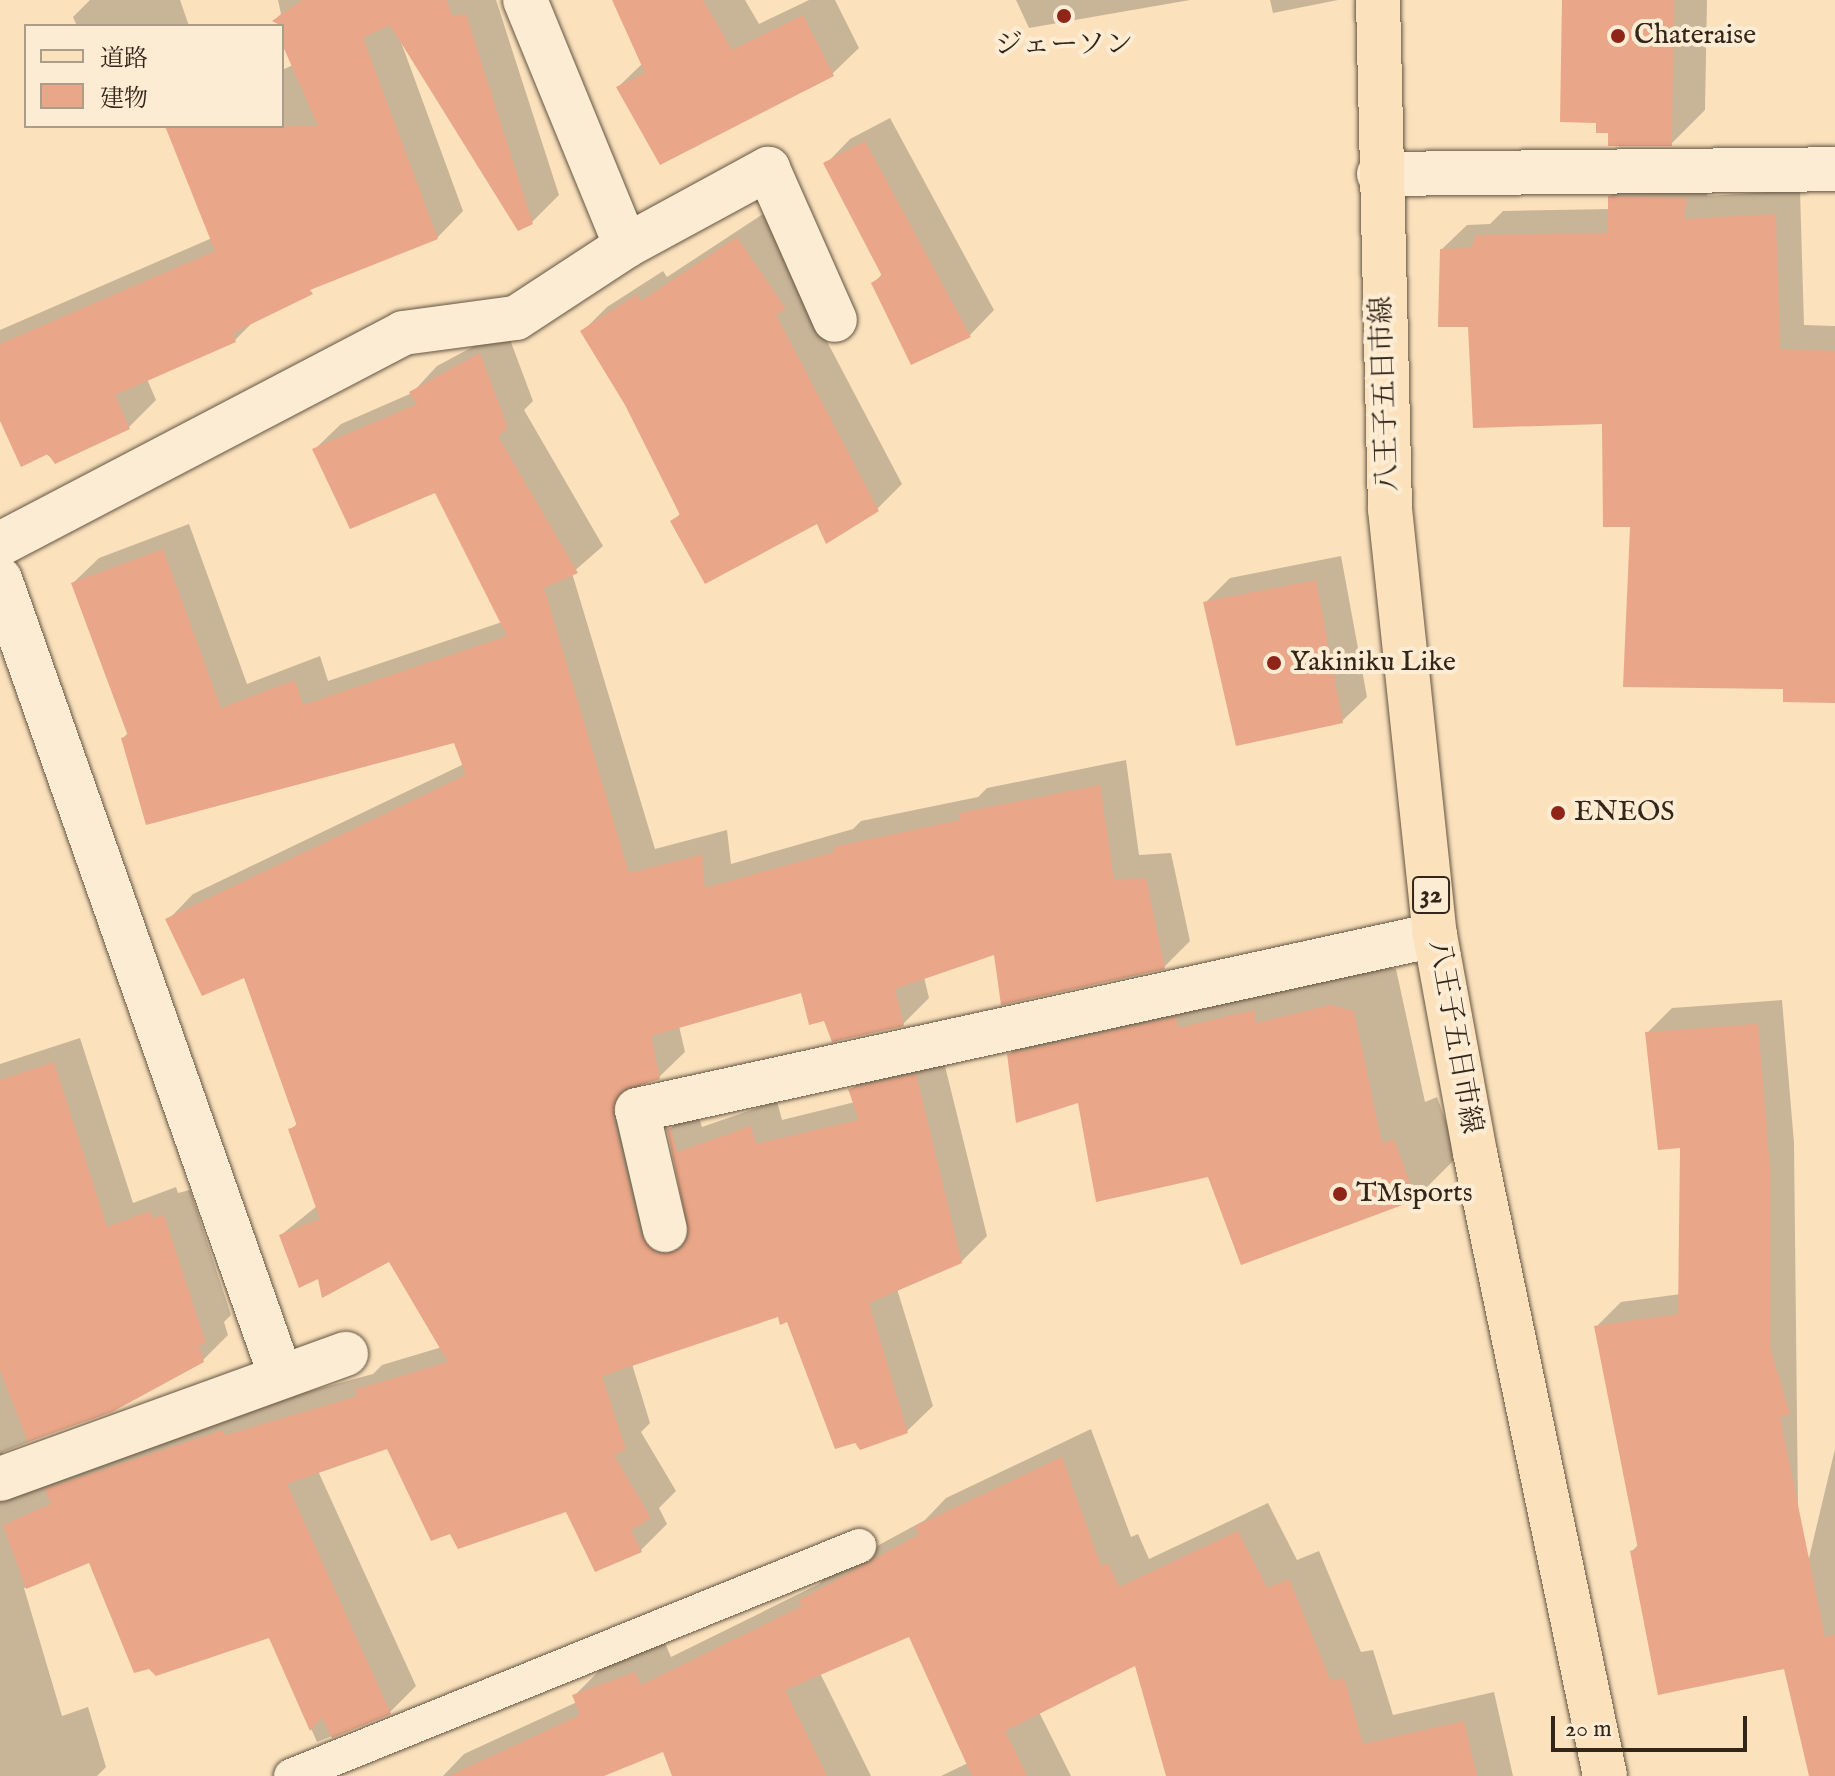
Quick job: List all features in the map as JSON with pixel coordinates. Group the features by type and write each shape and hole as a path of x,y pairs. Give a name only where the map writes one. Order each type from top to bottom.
{"main road":[{"name":"八王子五日市線","path":"1378,0 1379,174 1390,509 1435,935 1475,1153 1605,1776"}],"street":[{"path":"525,0 626,246"},
{"path":"0,544 403,333 516,318 626,246 768,169 835,320"},
{"path":"1379,174 1835,169"},
{"path":"0,579 281,1377"},
{"path":"665,1230 637,1110 1435,935"},
{"path":"0,1479 346,1354"}],"lane":[{"path":"291,1776 859,1546"}],"building":[{"path":"302,0 447,0 452,16 466,14 533,224 518,231 390,25 363,38 438,239 310,290 313,294 233,333 236,342 115,395 130,429 55,464 48,454 21,467 0,421 0,344 215,251 166,128 318,126 284,49 284,24 272,21"},
{"path":"612,0 703,0 732,50 803,15 834,76 660,165 616,87 645,73"},
{"name":"Chateraise","path":"1562,0 1674,0 1672,146 1608,146 1608,133 1596,133 1596,123 1560,122"},
{"path":"865,141 971,337 911,365 871,283 882,276 823,163"},
{"path":"1608,196 1687,198 1684,219 1776,214 1780,349 1835,351 1835,703 1783,702 1783,689 1623,687 1630,527 1603,527 1602,424 1473,428 1468,327 1438,327 1440,249 1471,248 1476,235 1608,233"},
{"path":"737,237 786,309 776,315 879,511 826,544 817,524 705,584 670,521 680,515 625,405 580,331 637,294 641,301"},
{"path":"480,353 508,428 498,436 578,573 544,588 629,873 702,855 705,888 834,852 833,847 960,820 959,813 1100,785 1114,880 1146,878 1165,969 1001,1005 994,955 895,989 904,1026 832,1042 824,1021 809,1025 801,993 651,1036 660,1079 621,1091 613,1115 641,1236 659,1254 681,1249 689,1236 667,1129 671,1128 677,1152 751,1126 756,1144 859,1120 848,1089 916,1074 962,1263 869,1303 908,1433 860,1450 855,1443 835,1449 787,1322 780,1325 778,1317 602,1376 626,1450 614,1455 651,1518 631,1530 642,1552 595,1572 566,1512 458,1549 450,1534 431,1541 387,1449 287,1484 391,1714 332,1738 322,1717 310,1731 269,1638 156,1676 149,1669 134,1673 89,1563 26,1589 3,1525 51,1504 45,1489 223,1430 225,1435 358,1396 354,1390 448,1362 389,1262 322,1298 318,1279 299,1288 279,1235 320,1219 288,1129 297,1126 244,978 202,996 165,919 466,775 454,743 146,825 121,738 128,736 71,583 163,549 221,708 295,680 303,705 507,636 435,493 350,529 312,449 417,404 409,392"},
{"name":"Yakiniku Like","path":"1316,580 1343,723 1236,746 1203,602"},
{"path":"1330,1005 1354,1011 1382,1143 1394,1139 1416,1200 1241,1265 1208,1177 1096,1202 1078,1103 1016,1123 1007,1054 1176,1017 1178,1028 1254,1010 1256,1023"},
{"path":"1758,1024 1770,1168 1770,1348 1790,1414 1780,1417 1825,1637 1835,1634 1835,1776 1809,1776 1784,1669 1658,1695 1630,1551 1638,1549 1594,1326 1678,1314 1680,1148 1658,1150 1645,1032"},
{"path":"54,1062 107,1227 150,1211 152,1218 164,1215 206,1343 199,1346 204,1362 112,1412 28,1442 0,1370 0,1080"},
{"path":"1062,1457 1101,1566 1108,1563 1119,1587 1238,1531 1267,1588 1289,1579 1331,1681 1344,1678 1363,1744 1464,1721 1477,1776 1166,1776 1135,1666 1005,1731 1027,1776 972,1776 909,1637 785,1690 827,1776 672,1776 663,1752 604,1776 449,1776 580,1715 572,1695 635,1672 641,1685 802,1606 799,1600 920,1534 914,1527"}],"place":[{"name":"ジェーソン","path":"1064,16"},
{"name":"Chateraise","path":"1618,36"},
{"name":"Yakiniku Like","path":"1274,663"},
{"name":"ENEOS","path":"1558,813"},
{"name":"TMsports","path":"1340,1194"}]}
